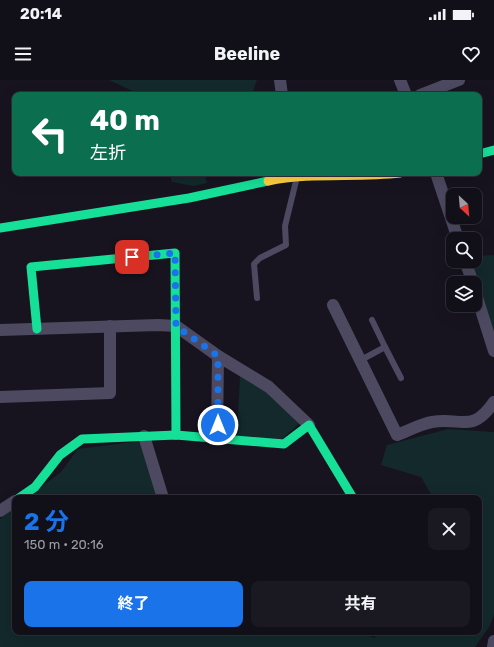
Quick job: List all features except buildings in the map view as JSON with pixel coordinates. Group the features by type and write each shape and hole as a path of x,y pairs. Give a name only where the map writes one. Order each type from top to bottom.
{"street":[{"path":"280,80 282,92"},
{"path":"400,80 405,92"},
{"path":"428,92 459,80"},
{"path":"482,153 494,150"},
{"path":"0,228 190,198 289,176"},
{"path":"437,176 456,232"},
{"path":"37,329 31,267 175,253 176,435"},
{"path":"334,305 397,435 431,422 470,422 485,415 494,402"},
{"path":"482,312 494,351"},
{"path":"0,397 110,393 110,326"},
{"path":"0,330 110,326 176,326 218,356 269,387 309,425 351,495"},
{"path":"218,356 218,438"},
{"path":"23,495 35,487 60,455 82,439 176,435 284,444 309,425"},
{"path":"144,436 162,495"},
{"path":"0,511 12,503"},
{"path":"493,647 494,641"}],"lane":[{"path":"257,298 254,264 260,258 286,245 286,226 293,176"},
{"path":"372,320 401,378"},
{"path":"361,360 385,347"}],"green space":[{"path":"109,80 257,80 253,92 135,92"},
{"path":"170,176 205,176 207,183 194,186 172,182"},
{"path":"494,255 494,330 482,297 482,276 474,276 472,268 482,268 482,256"},
{"path":"240,376 270,390 302,421 281,440 237,437"},
{"path":"448,429 494,432 494,615 489,627 475,647 0,647 0,519 12,509 12,635 368,635 374,638 377,635 482,635 482,495 431,495 421,477 381,465 387,445"},
{"path":"141,441 157,495 31,495 61,472 78,449"}],"traffic: fast":[{"path":"482,153 494,150"},
{"path":"0,228 189,198 268,181"},
{"path":"37,329 31,267 175,253 176,435"},
{"path":"23,495 35,487 60,455 82,439 176,435 284,444 309,425 351,495"}],"traffic: slow":[{"path":"268,181 284,178 317,176"}],"route":[{"path":"132,257 175,253 176,326 218,356 218,425"}]}
